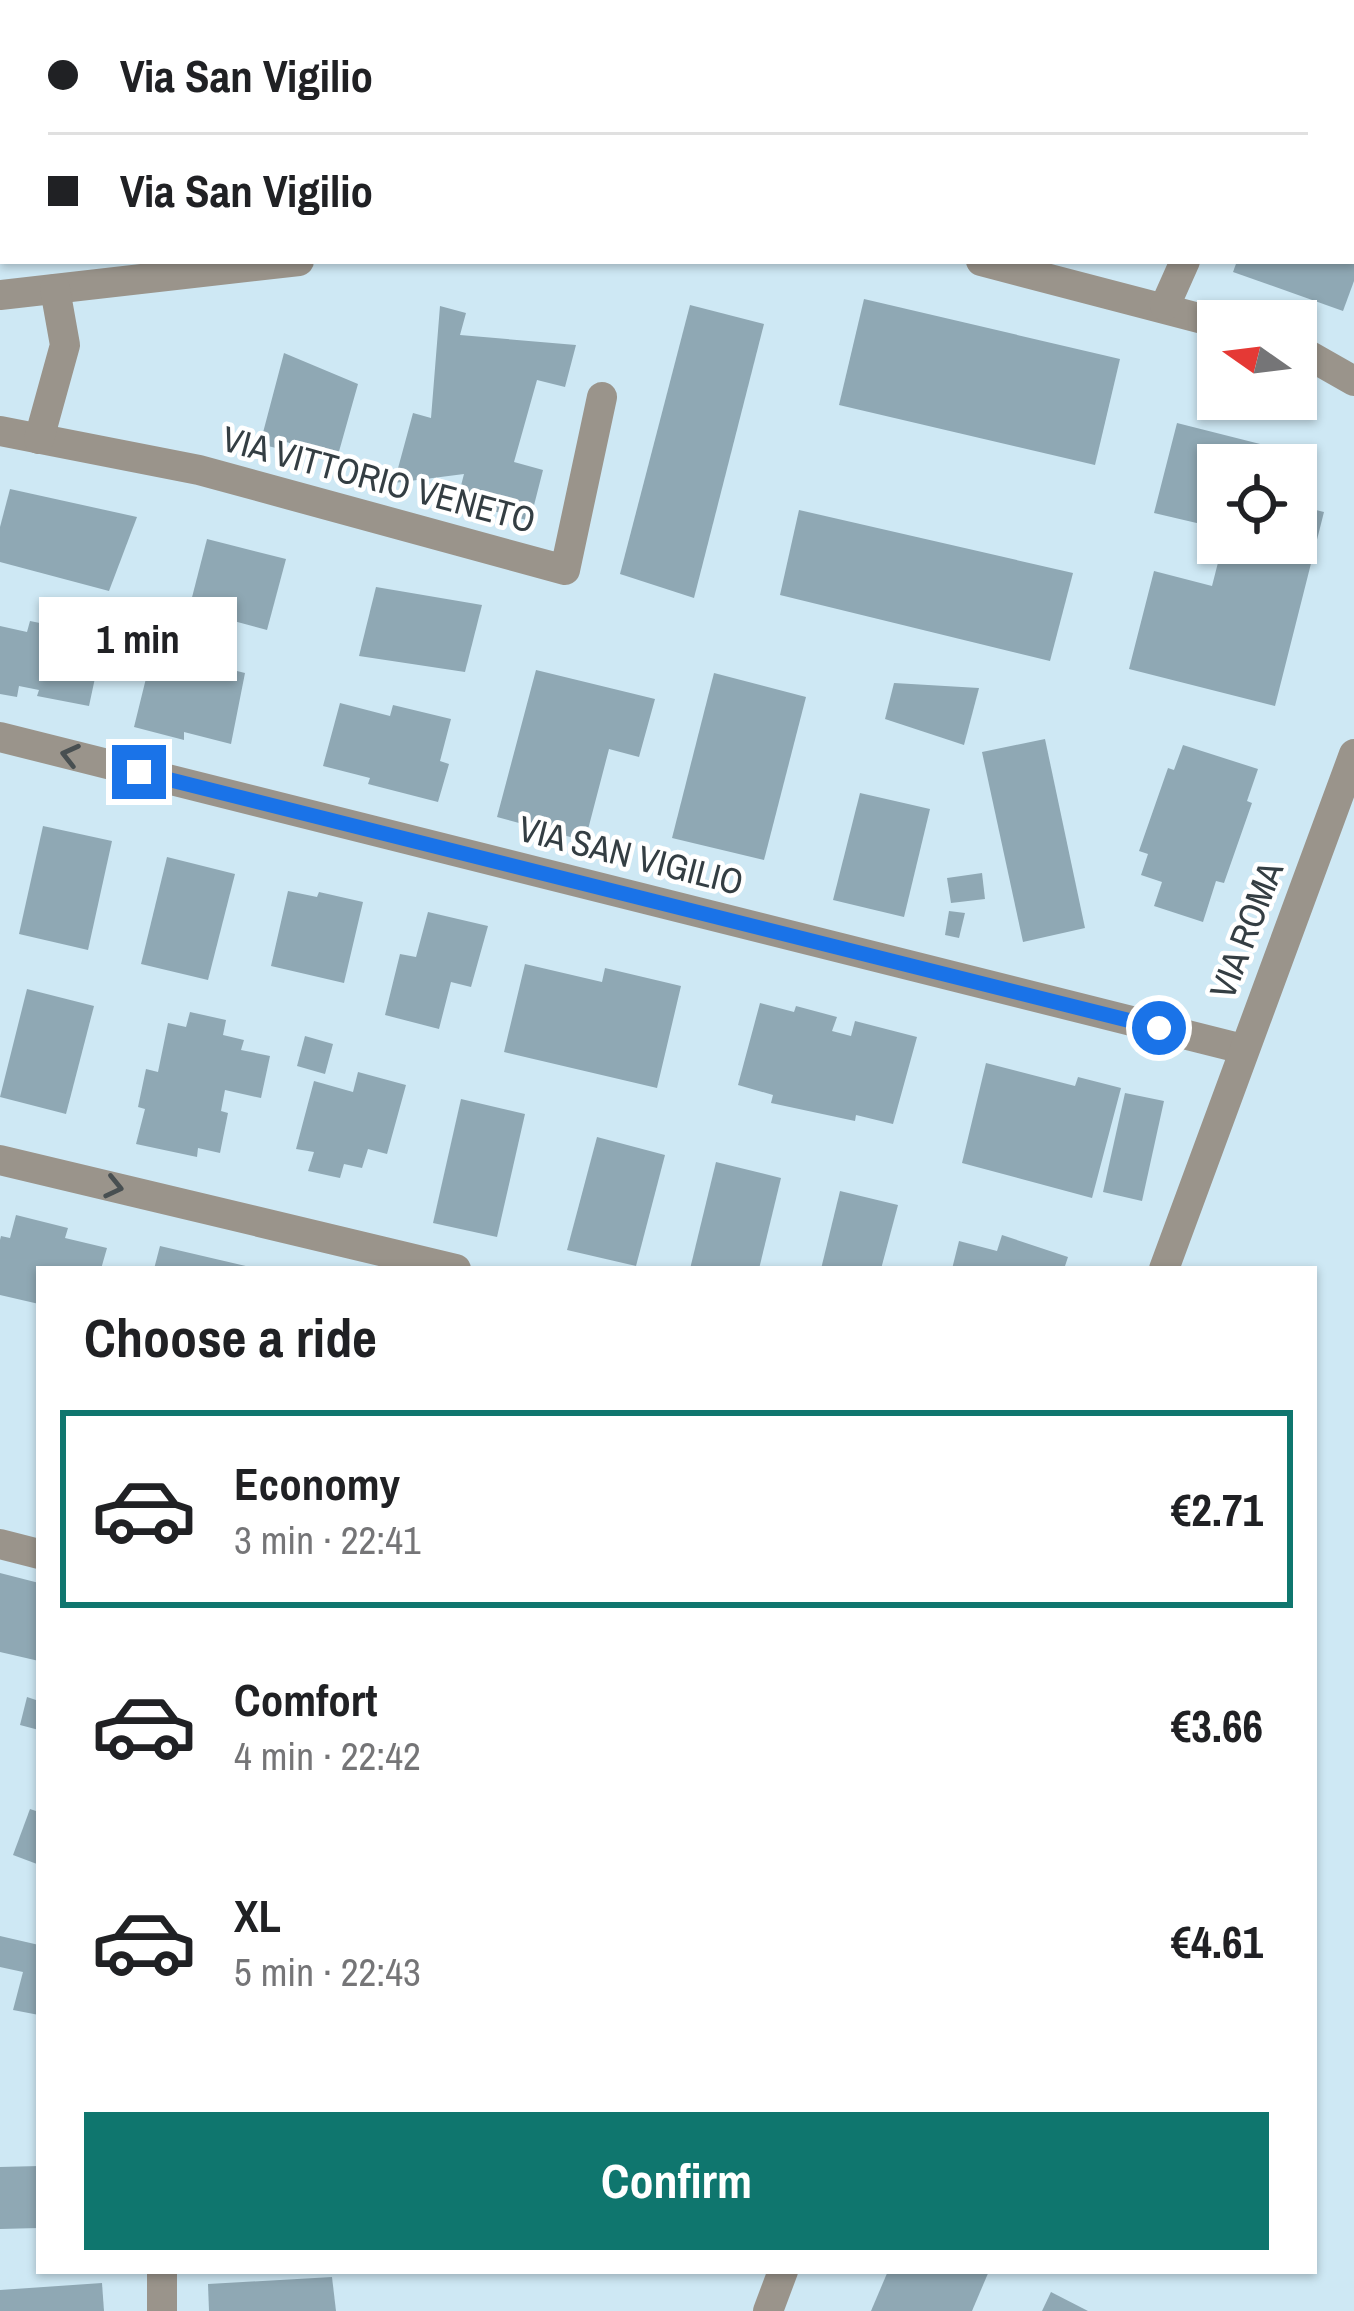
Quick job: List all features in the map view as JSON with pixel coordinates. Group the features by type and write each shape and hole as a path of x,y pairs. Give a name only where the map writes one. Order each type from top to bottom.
{"street":[{"path":"0,296 273,264"},
{"path":"993,264 1197,317"},
{"path":"1165,307 1184,264"},
{"path":"39,439 65,345 55,289"},
{"path":"1317,353 1354,361"},
{"path":"1317,360 1354,381"},
{"name":"VIA VITTORIO VENETO","path":"0,431 199,470 565,570 602,397"},
{"name":"VIA SAN VIGILIO","path":"0,737 1243,1048"},
{"name":"VIA ROMA","path":"1165,1266 1354,754"},
{"path":"0,1160 443,1266"},
{"path":"0,1544 36,1553"},
{"path":"162,2274 162,2311"},
{"path":"768,2311 782,2274"}],"building":[{"path":"1236,264 1354,264 1354,281 1343,311 1233,272"},
{"path":"864,299 1120,359 1095,465 839,405"},
{"path":"690,305 764,324 694,598 620,574"},
{"path":"440,306 466,313 460,335 576,345 565,387 537,380 514,462 543,470 530,521 457,501 464,474 394,483 413,413 431,418"},
{"path":"284,353 358,384 338,455 282,441 280,449 260,444"},
{"path":"1177,423 1260,444 1197,444 1197,523 1154,513"},
{"path":"10,489 137,517 109,591 0,562 0,527"},
{"path":"799,510 1073,573 1050,661 780,595"},
{"path":"1317,510 1324,512 1317,540"},
{"path":"207,539 286,559 267,630 189,609"},
{"path":"1218,564 1311,564 1275,706 1129,669 1154,571 1212,586"},
{"path":"376,587 482,605 465,672 359,656"},
{"path":"30,621 104,636 89,706 37,696 39,690 19,686 17,697 0,694 0,626 27,632"},
{"path":"153,650 245,673 231,744 184,732 184,740 134,727"},
{"path":"536,670 655,699 639,757 609,749 585,841 497,817"},
{"path":"714,673 806,697 764,860 672,838"},
{"path":"894,683 979,688 964,745 885,719"},
{"path":"340,703 390,716 393,705 451,719 440,761 449,764 438,802 368,784 370,778 323,766"},
{"path":"1045,739 1085,928 1023,942 982,752"},
{"path":"1183,745 1258,769 1247,801 1252,803 1224,883 1216,881 1203,922 1154,906 1162,882 1141,875 1148,854 1139,851 1168,768 1174,770"},
{"path":"860,793 930,809 904,917 833,900"},
{"path":"43,826 112,841 88,950 19,934"},
{"path":"167,857 235,874 208,980 141,964"},
{"path":"982,873 985,899 951,903 947,878"},
{"path":"288,891 363,902 344,983 271,966"},
{"path":"949,911 965,913 959,938 945,935"},
{"path":"428,912 488,926 471,987 451,982 439,1029 385,1015 400,954 416,957"},
{"path":"525,964 602,982 605,968 681,986 657,1088 504,1052"},
{"path":"27,989 94,1006 66,1114 0,1097"},
{"path":"760,1003 837,1017 832,1031 851,1036 855,1021 917,1037 893,1124 771,1103 773,1095 738,1085"},
{"path":"190,1012 226,1020 223,1035 244,1040 241,1050 270,1056 261,1098 225,1090 221,1111 228,1113 220,1153 198,1148 197,1157 136,1144 145,1109 138,1107 146,1069 158,1072 168,1023 186,1027"},
{"path":"305,1036 333,1044 325,1074 297,1066"},
{"path":"986,1063 1075,1086 1078,1077 1121,1088 1092,1198 962,1163"},
{"path":"358,1072 406,1085 387,1154 368,1149 362,1168 344,1164 340,1178 308,1171 314,1152 296,1149 314,1081 353,1092"},
{"path":"1125,1093 1164,1101 1142,1201 1103,1192"},
{"path":"461,1099 525,1114 497,1237 433,1223"},
{"path":"597,1137 665,1155 636,1266 567,1250"},
{"path":"716,1162 781,1178 760,1266 691,1266"},
{"path":"840,1191 898,1205 882,1266 822,1266"},
{"path":"16,1215 68,1228 65,1238 107,1248 102,1266 36,1266 36,1303 0,1295 0,1240 1,1236 10,1238"},
{"path":"1002,1235 1068,1257 1065,1266 953,1266 959,1241 997,1251"},
{"path":"160,1246 246,1266 155,1266"},
{"path":"0,1573 36,1582 36,1660 0,1652"},
{"path":"27,1697 36,1700 36,1729 20,1725"},
{"path":"30,1809 36,1811 36,1864 13,1855"},
{"path":"0,1936 36,1944 36,2014 13,2010 23,1972 0,1967"},
{"path":"36,2166 36,2228 0,2229 0,2167"},
{"path":"887,2274 988,2274 972,2311 871,2311"},
{"path":"332,2277 336,2311 209,2311 208,2284"},
{"path":"102,2283 104,2311 0,2311 0,2290"},
{"path":"1051,2292 1088,2311 1042,2311"}],"route":[{"path":"139,772 1159,1028"}]}
